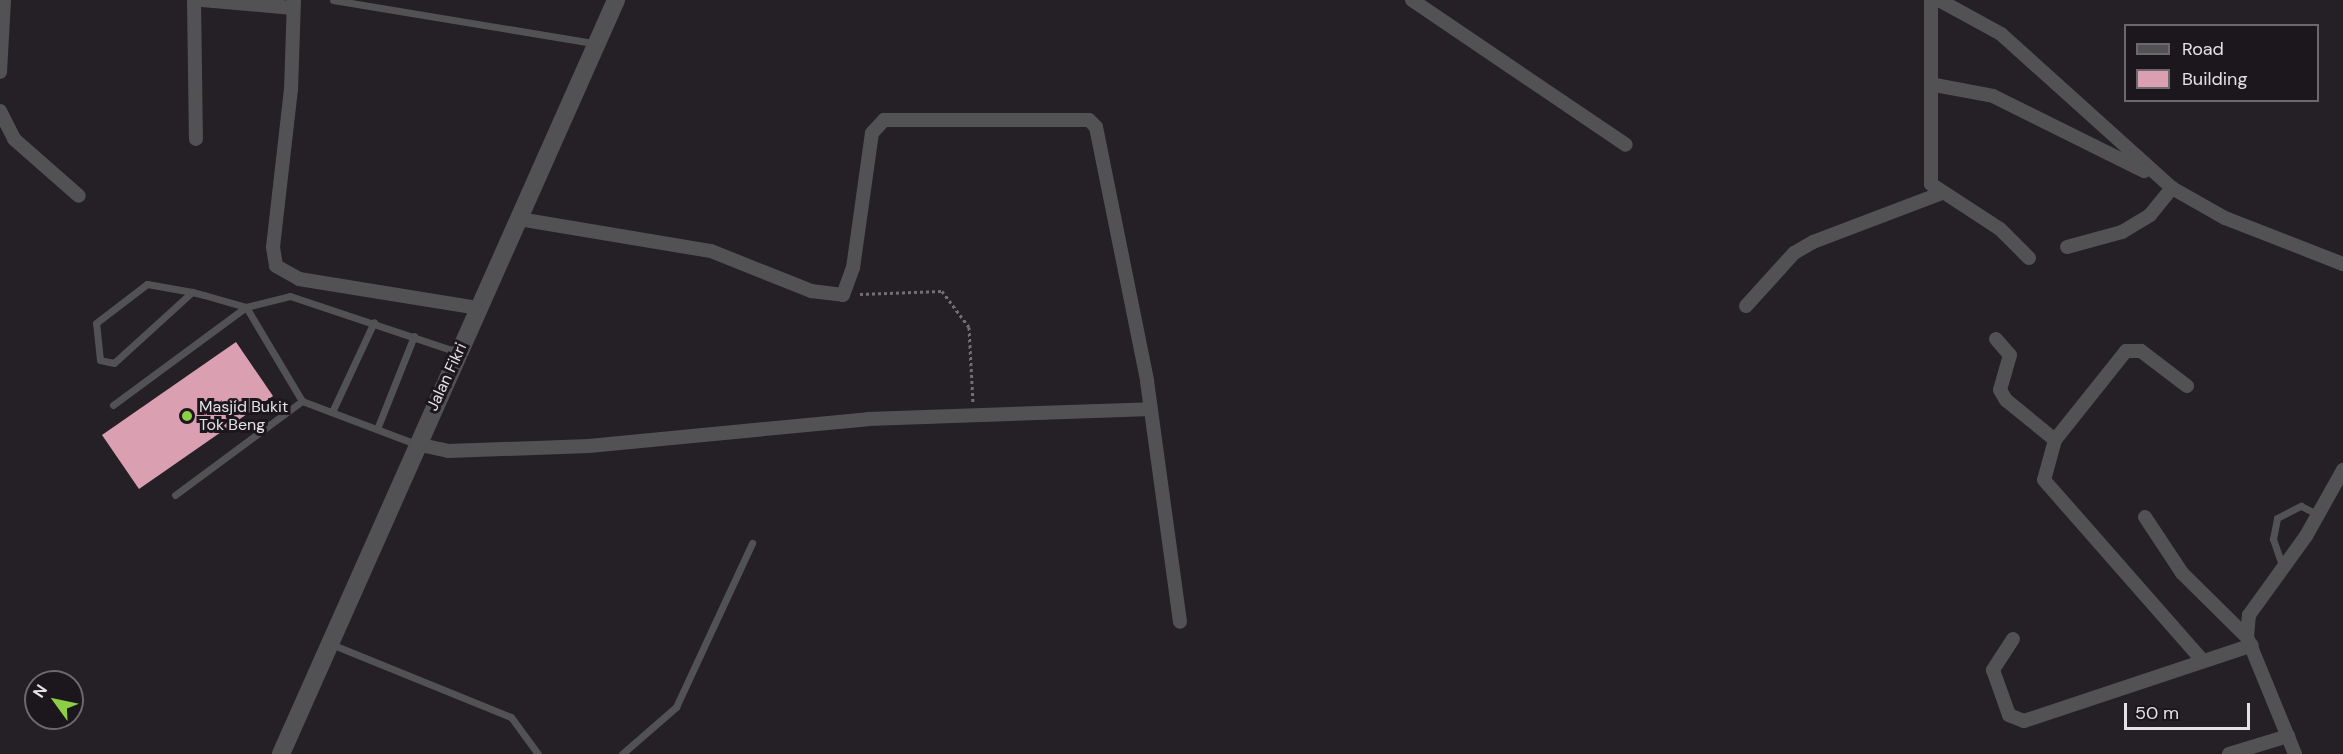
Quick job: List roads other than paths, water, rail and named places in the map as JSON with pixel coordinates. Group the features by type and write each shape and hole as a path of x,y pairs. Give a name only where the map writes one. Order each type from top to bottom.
{"street":[{"path":"0,72 4,0"},
{"path":"194,0 196,139"},
{"path":"202,0 294,4 291,89 273,247 276,266 299,279 479,308"},
{"name":"Jalan Fikri","path":"281,754 416,444 616,0"},
{"path":"1412,0 1626,145"},
{"path":"1931,0 1935,85 1927,170 1931,184 2000,229 2028,258"},
{"path":"1938,0 2001,34 2152,175"},
{"path":"1935,85 1993,96 2152,175 2225,218 2343,264"},
{"path":"0,111 14,140 79,196"},
{"path":"519,219 711,251 811,291 843,295 853,268 872,133 884,120 1089,120 1096,127 1151,409 1180,622"},
{"path":"2067,246 2122,232 2150,215 2172,188"},
{"path":"1746,306 1794,253 1813,242 1942,192"},
{"path":"1996,339 2010,355 2000,390 2006,400 2055,440"},
{"path":"2187,386 2141,351 2126,351 2055,440 2044,480 2055,496 2202,660"},
{"path":"416,444 448,451 589,446 974,413 1151,409"},
{"path":"2249,641 2249,615 2317,514 2343,470"},
{"path":"2145,517 2182,573 2249,641 2295,754"},
{"path":"2013,639 1993,670 2010,716 2017,720 2202,660 2249,641"},
{"path":"2229,754 2288,736"}],"lane":[{"path":"333,0 596,44"},
{"path":"192,292 114,363 100,360 95,328 99,319 147,284 192,292 246,307 304,297 459,352"},
{"path":"246,307 302,401 416,444"},
{"path":"113,405 246,307"},
{"path":"332,412 374,322"},
{"path":"377,429 414,336"},
{"path":"176,495 302,401"},
{"path":"2282,565 2273,538 2277,518 2301,506 2317,514"},
{"path":"622,754 676,707 752,543"},
{"path":"330,644 511,717 538,754"}],"place":[{"name":"Masjid Bukit Tok Beng","path":"187,416"}]}
